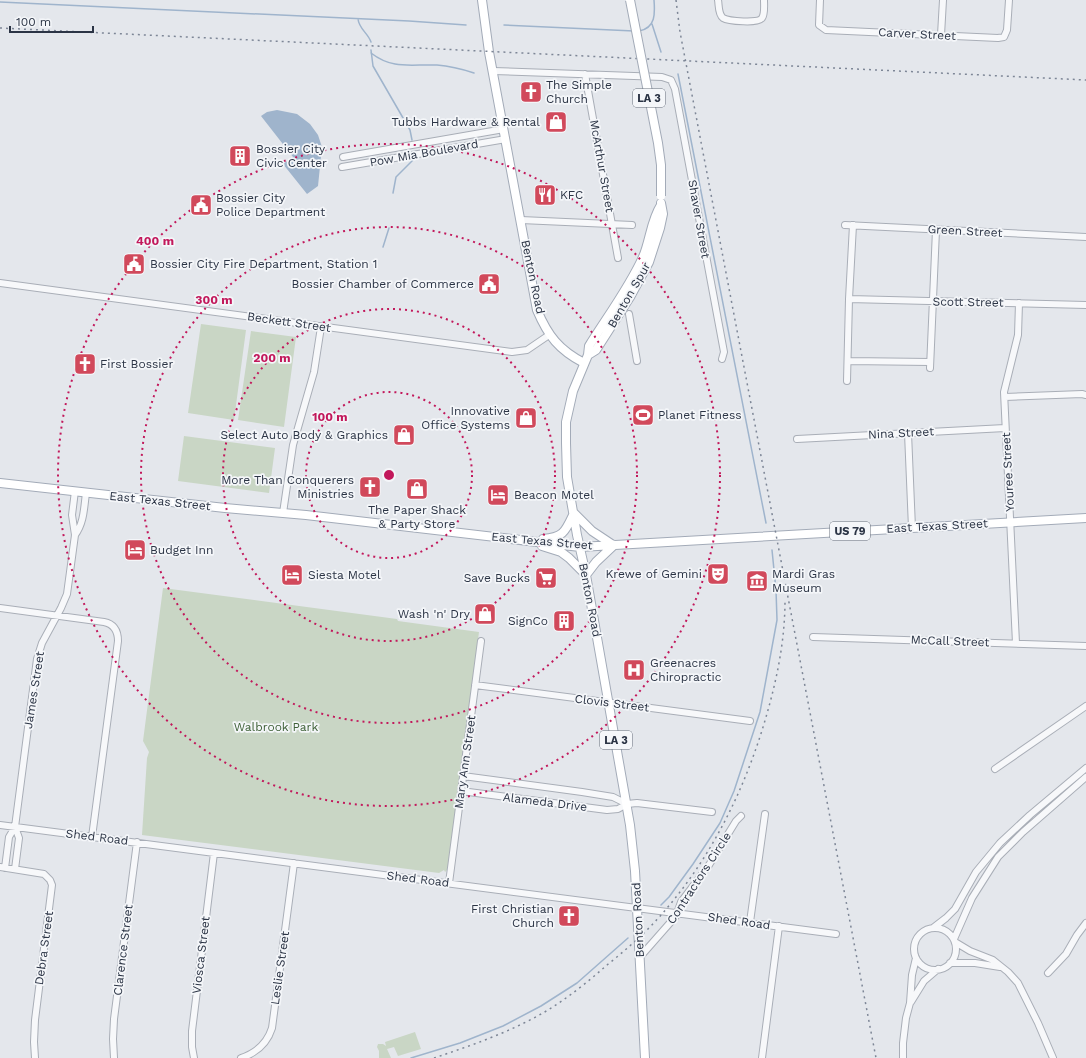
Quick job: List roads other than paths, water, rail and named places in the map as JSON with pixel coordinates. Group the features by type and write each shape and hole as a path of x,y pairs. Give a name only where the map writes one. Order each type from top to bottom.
{"main road":[{"name":"Benton Road","path":"482,0 493,71 537,310 543,324 560,348 570,356 584,363 573,391 566,422 567,477 627,804 635,871 645,1058"},
{"name":"Benton Spur","path":"584,363 588,355 596,350 630,297 649,262 663,214 661,205 661,172 658,143 630,0"},
{"name":"East Texas Street","path":"0,483 283,513 580,547 1086,518"},
{"path":"574,513 592,531 614,545 596,562 586,575 570,558 561,552 528,541 561,535 567,528 574,513"}],"street":[{"path":"718,0 720,14 723,18 755,22 762,18 764,0"},
{"name":"Carver Street","path":"820,0 819,25 826,30 998,38 1004,37 1008,30 1009,0"},
{"path":"941,35 943,0"},
{"path":"493,71 585,74"},
{"name":"Shaver Street","path":"585,74 662,77 671,80 674,86 724,352 722,359"},
{"name":"McArthur Street","path":"585,74 618,258"},
{"name":"Pow Mia Boulevard","path":"343,157 504,129"},
{"name":"Pow Mia Boulevard","path":"342,167 506,139"},
{"path":"521,220 632,225"},
{"name":"Green Street","path":"845,225 1086,236"},
{"path":"847,381 853,225"},
{"path":"848,360 930,365 936,230"},
{"name":"Beckett Street","path":"0,283 512,352 527,350 550,335"},
{"name":"Scott Street","path":"849,299 1086,304"},
{"name":"Youree Street","path":"1016,643 1005,397 1006,383 1018,335 1019,303"},
{"path":"629,314 637,361"},
{"path":"283,513 293,445 314,372 321,327"},
{"path":"1005,397 1086,395"},
{"name":"Nina Street","path":"797,439 1006,428"},
{"path":"908,433 912,528"},
{"name":"James Street","path":"8,868 9,837 15,827 37,659 42,643 67,594 75,535 72,515 75,491"},
{"name":"James Street","path":"75,535 82,521 86,493"},
{"path":"0,608 104,622 115,628 118,634 92,837"},
{"name":"McCall Street","path":"813,637 1086,646"},
{"name":"Mary Ann Street","path":"449,883 481,641"},
{"name":"Clovis Street","path":"475,685 750,721"},
{"path":"995,770 1086,706"},
{"path":"933,928 955,909 976,872 1000,843 1030,815 1086,768"},
{"name":"Alameda Drive","path":"463,776 612,797 627,804"},
{"path":"1053,1058 1038,1023 1018,983 1008,972 993,960 970,951 954,940 945,930 933,928 926,929 916,938 914,944 916,958 925,967 932,970 945,967 950,963 954,958 956,951 954,940 972,898 998,857 1023,832 1086,777"},
{"name":"Alameda Drive","path":"461,791 607,810 618,809 627,804 643,803 712,812"},
{"path":"750,922 765,814"},
{"name":"Contractors Circle","path":"640,956 671,922 678,912 682,902 709,865 736,821 741,816"},
{"name":"Shed Road","path":"0,825 678,912 836,934"},
{"name":"James Street","path":"8,868 19,838 15,827"},
{"name":"Clarence Street","path":"114,1058 114,1019 137,842"},
{"name":"Viosca Street","path":"194,1058 192,1031 214,853"},
{"name":"Leslie Street","path":"241,1058 254,1052 262,1046 272,1028 294,863"},
{"name":"Debra Street","path":"8,868 44,874 48,877 52,885 35,1020 35,1058"},
{"path":"1048,973 1066,954 1086,923"},
{"path":"762,1058 779,926"},
{"path":"903,1058 906,1018 910,1003 916,958"},
{"path":"950,963 975,963 1000,966"},
{"path":"910,1003 924,981 938,969"}],"water":[{"path":"277,110 297,114 310,124 318,135 322,147 318,186 307,194 283,164 293,157 261,116 267,112"}],"waterway":[{"path":"639,31 649,27 653,19 654,0"},
{"path":"0,2 466,25"},
{"path":"358,19 360,26 371,42"},
{"path":"652,24 661,52"},
{"path":"504,25 634,31"},
{"path":"371,50 373,66 410,130 412,140"},
{"path":"371,53 387,62 395,64 442,65 474,73"},
{"path":"678,74 766,523"},
{"path":"393,193 396,177 413,160"},
{"path":"383,247 389,228"},
{"path":"661,905 669,897 693,864 720,823 734,791 760,712 777,620 772,550"},
{"path":"411,1058 460,1043 503,1026 541,1006 577,983 628,938"}],"railway":[{"path":"676,0 680,32 876,1058"},
{"path":"0,28 1086,80"},
{"path":"434,1058 478,1043 521,1025 564,1000 629,947 670,905 689,880 722,826 736,798 759,740 778,669 784,628 785,600"}],"place":[{"name":"The Simple Church","path":"531,92"},
{"name":"Tubbs Hardware & Rental","path":"556,122"},
{"name":"Bossier City Civic Center","path":"240,156"},
{"name":"KFC","path":"545,195"},
{"name":"Bossier City Police Department","path":"201,205"},
{"name":"Bossier City Fire Department, Station 1","path":"134,264"},
{"name":"Bossier Chamber of Commerce","path":"489,284"},
{"name":"First Bossier","path":"85,364"},
{"name":"Planet Fitness","path":"643,415"},
{"name":"Innovative Office Systems","path":"526,418"},
{"name":"Select Auto Body & Graphics","path":"404,435"},
{"name":"More Than Conquerers Ministries","path":"370,487"},
{"name":"The Paper Shack & Party Store","path":"417,489"},
{"name":"Beacon Motel","path":"498,495"},
{"name":"Budget Inn","path":"135,550"},
{"name":"Krewe of Gemini","path":"718,574"},
{"name":"Siesta Motel","path":"292,575"},
{"name":"Save Bucks","path":"546,578"},
{"name":"Mardi Gras Museum","path":"757,581"},
{"name":"Wash 'n' Dry","path":"485,614"},
{"name":"SignCo","path":"564,621"},
{"name":"Greenacres Chiropractic","path":"634,670"},
{"name":"First Christian Church","path":"569,916"}],"park label":[{"name":"Walbrook Park","path":"276,727"}]}
